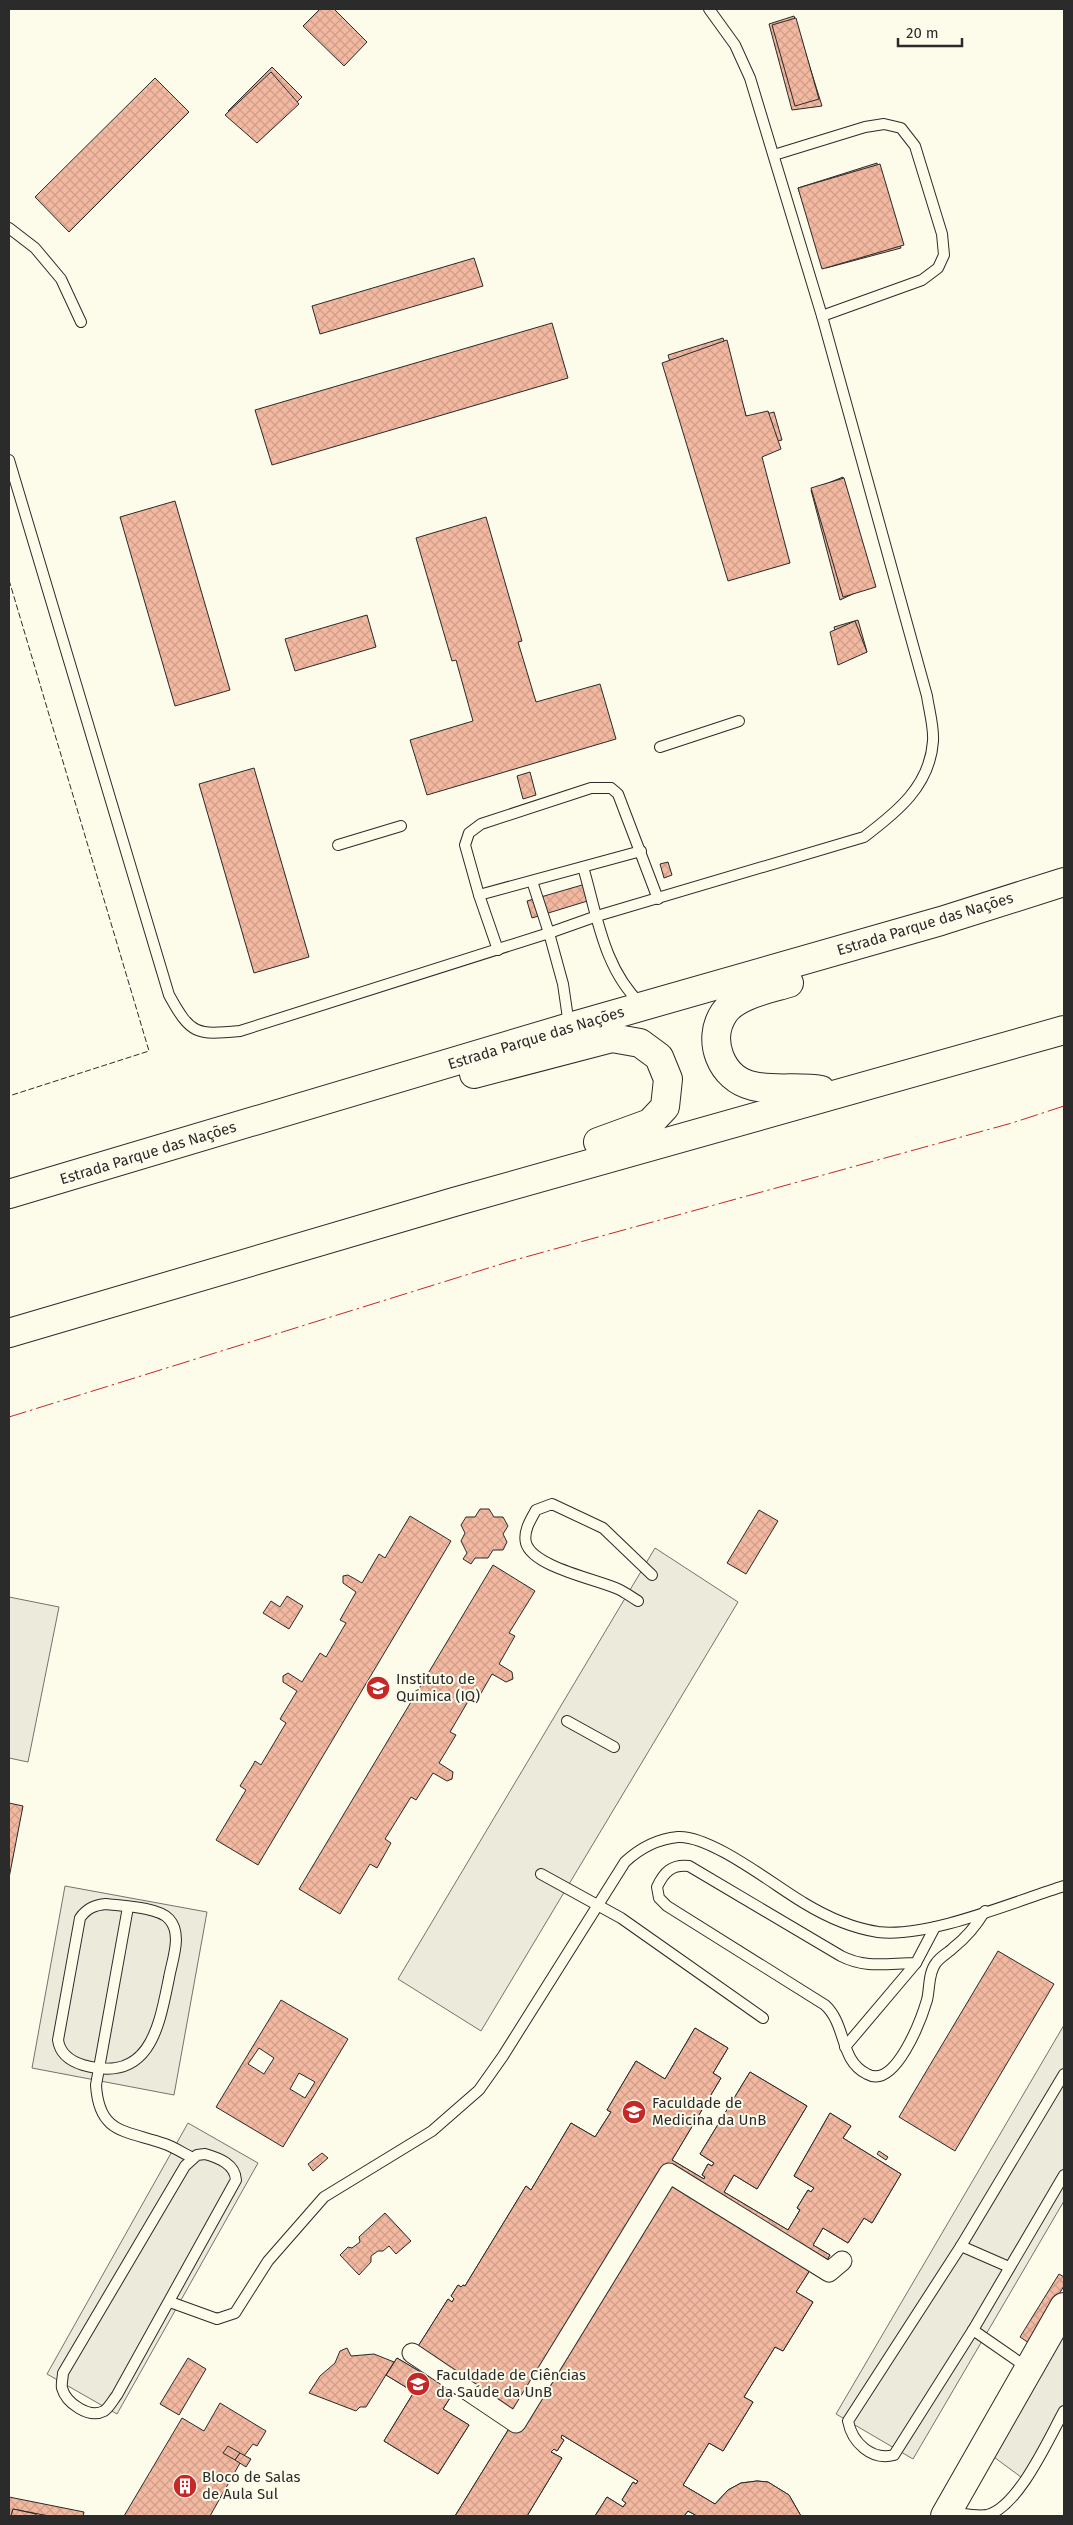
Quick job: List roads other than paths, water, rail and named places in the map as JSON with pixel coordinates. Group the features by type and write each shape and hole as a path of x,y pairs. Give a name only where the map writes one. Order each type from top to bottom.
{"main road":[{"name":"Estrada Parque das Nações","path":"9,1194 570,1027 941,921 1064,882"},
{"path":"941,921 924,938 902,948 765,990 739,1001 724,1012 716,1032 717,1053 729,1074 752,1086 800,1087 822,1090 830,1095 865,1102 896,1096 1064,1047"},
{"path":"9,1333 454,1202 1064,1030"},
{"path":"394,1080 462,1077 612,1038 640,1043 659,1057 668,1079 665,1107 650,1123 528,1164 454,1202"},
{"path":"946,2514 1064,2307"}],"street":[{"path":"412,2352 516,2423 669,2173 829,2272 842,2261"}],"lane":[{"path":"9,460 169,995 183,1020 207,1034 240,1031 498,950 597,916 864,837 899,811 923,780 933,741 927,696 822,316 750,78 735,45 709,9"},
{"path":"774,156 866,127 884,124 900,128 915,146 942,234 944,256 938,268 922,280 822,316"},
{"path":"9,228 35,248 61,279 81,322"},
{"path":"660,747 739,721"},
{"path":"498,950 464,844 469,833 481,824 591,788 611,788 618,794 658,899"},
{"path":"338,845 401,826"},
{"path":"479,895 641,851"},
{"path":"583,867 602,938 615,970 626,990 644,1006"},
{"path":"532,881 563,984 570,1027"},
{"path":"638,1601 618,1589 565,1571 532,1552 526,1544 525,1536 536,1510 552,1504 603,1528 652,1575"},
{"path":"567,1721 614,1747"},
{"path":"170,2302 217,2319 235,2314 268,2261 324,2197 432,2131 479,2090 503,2056 624,1862 641,1847 680,1837 700,1842 727,1854 806,1904 854,1928 880,1932 903,1932 935,1927 1064,1886"},
{"path":"916,1963 878,1966 851,1961 689,1866 681,1865 667,1871 657,1887 659,1898 667,1906 825,2005 836,2016 849,2058 866,2074 878,2077 889,2073 900,2058 920,2017 936,1963 968,1936 985,1911"},
{"path":"541,1874 598,1904 763,2018"},
{"path":"95,1905 128,1907 162,1914 169,1919 177,1936 160,2024 150,2046 132,2062 118,2068 100,2069 73,2061 67,2056 59,2046 58,2034 80,1918 95,1905"},
{"path":"128,1907 96,2084 97,2101 100,2111 109,2124 166,2144 193,2158"},
{"path":"845,2047 916,1963 935,1927"},
{"path":"1064,2074 961,2246 848,2421 855,2439 865,2450 886,2457 894,2455 973,2330 1064,2175"},
{"path":"205,2154 220,2158 234,2170 236,2180 170,2302 117,2395 105,2410 95,2414 83,2410 67,2398 62,2387 63,2372 184,2166 193,2158 205,2154"},
{"path":"961,2246 1009,2267"},
{"path":"973,2330 1029,2369"},
{"path":"946,2514 986,2515 1007,2505 1025,2480 1064,2411"}],"place":[{"name":"Instituto de Química (IQ)","path":"378,1688"},
{"name":"Faculdade de Medicina da UnB","path":"634,2112"},
{"name":"Faculdade de Ciências da Saúde da UnB","path":"418,2384"},
{"name":"Bloco de Salas de Aula Sul","path":"185,2486"}]}
